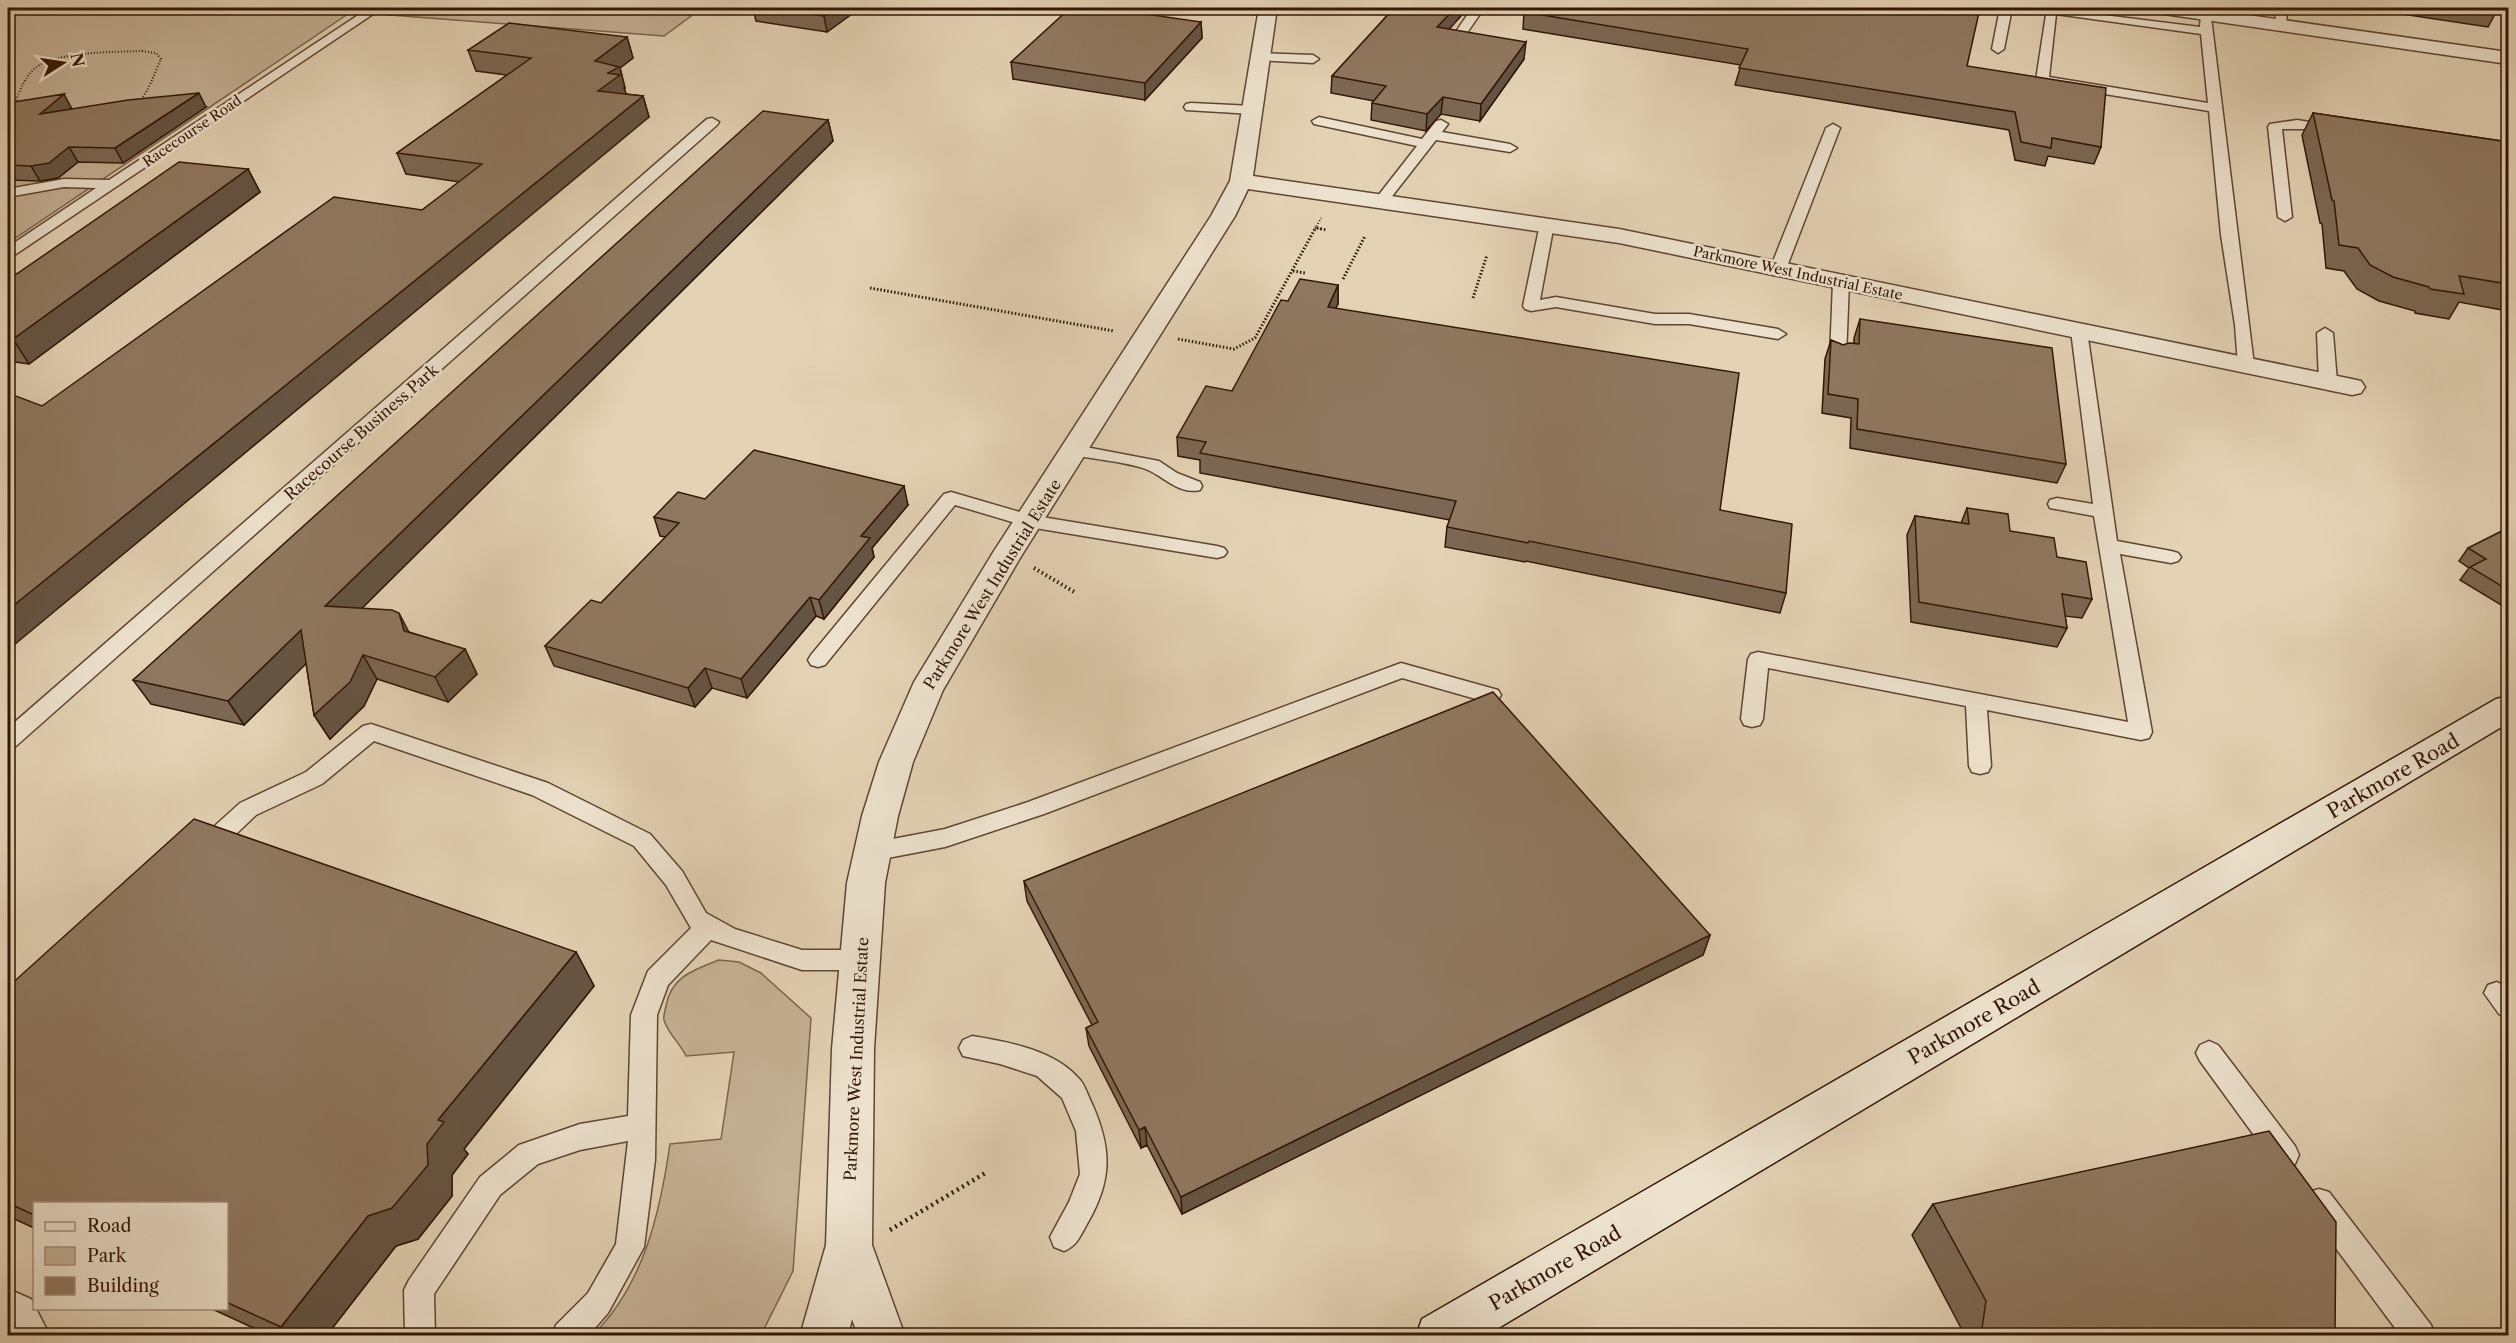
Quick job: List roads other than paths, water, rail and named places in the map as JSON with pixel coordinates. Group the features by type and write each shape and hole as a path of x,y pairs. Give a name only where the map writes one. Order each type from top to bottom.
{"street":[{"path":"2164,8 2205,22 2281,16 2508,58"},
{"name":"Parkmore West Industrial Estate","path":"824,1335 849,1245 853,1049 859,960 872,852 896,762 926,690 1005,558 1223,216 1241,181 1268,9"},
{"name":"Parkmore West Industrial Estate","path":"1241,181 1619,236 2352,387"},
{"name":"Parkmore Road","path":"1439,1335 2508,708"},
{"name":"Parkmore West Industrial Estate","path":"849,1245 882,1335"}],"lane":[{"name":"Racecourse Road","path":"8,253 376,8"},
{"path":"1243,8 1268,9"},
{"path":"1462,30 1479,8"},
{"path":"1998,48 2006,8"},
{"path":"2215,108 2042,80 2051,10 2205,22 2246,365"},
{"path":"1260,57 1313,59"},
{"path":"1191,107 1253,110"},
{"path":"1319,121 1433,134 1510,148"},
{"name":"Racecourse Business Park","path":"8,740 712,122"},
{"path":"2285,217 2275,127 2296,124 2355,132"},
{"path":"1778,269 1833,128"},
{"path":"1381,201 1433,134"},
{"path":"8,193 64,183 112,184"},
{"path":"1547,224 1531,306 1556,302 1655,320 1689,319 1778,334"},
{"path":"1838,357 1841,282"},
{"path":"1752,719 1758,659 2141,732 2086,405 2079,331"},
{"path":"2325,333 2328,382"},
{"path":"1075,450 1153,465 1171,477 1193,486"},
{"path":"819,660 951,498 1029,521 1217,552"},
{"path":"2057,504 2103,512"},
{"path":"2108,546 2171,557"},
{"path":"872,852 945,838 1036,808 1401,670 1490,695"},
{"path":"1976,701 1980,766"},
{"path":"188,864 248,809 314,778 371,732 540,789 642,840 674,878 697,920 728,938 802,960 859,960"},
{"path":"567,1335 598,1303 630,1247 643,1126 642,1043 645,1015 657,979 708,927"},
{"path":"972,1048 1000,1052 1046,1066 1072,1090 1090,1131 1094,1174 1080,1210 1064,1238"},
{"path":"2209,1053 2420,1335"},
{"path":"420,1335 419,1290 490,1186 529,1154 580,1137 643,1126"},
{"path":"8,1304 20,1310 35,1335"}]}
